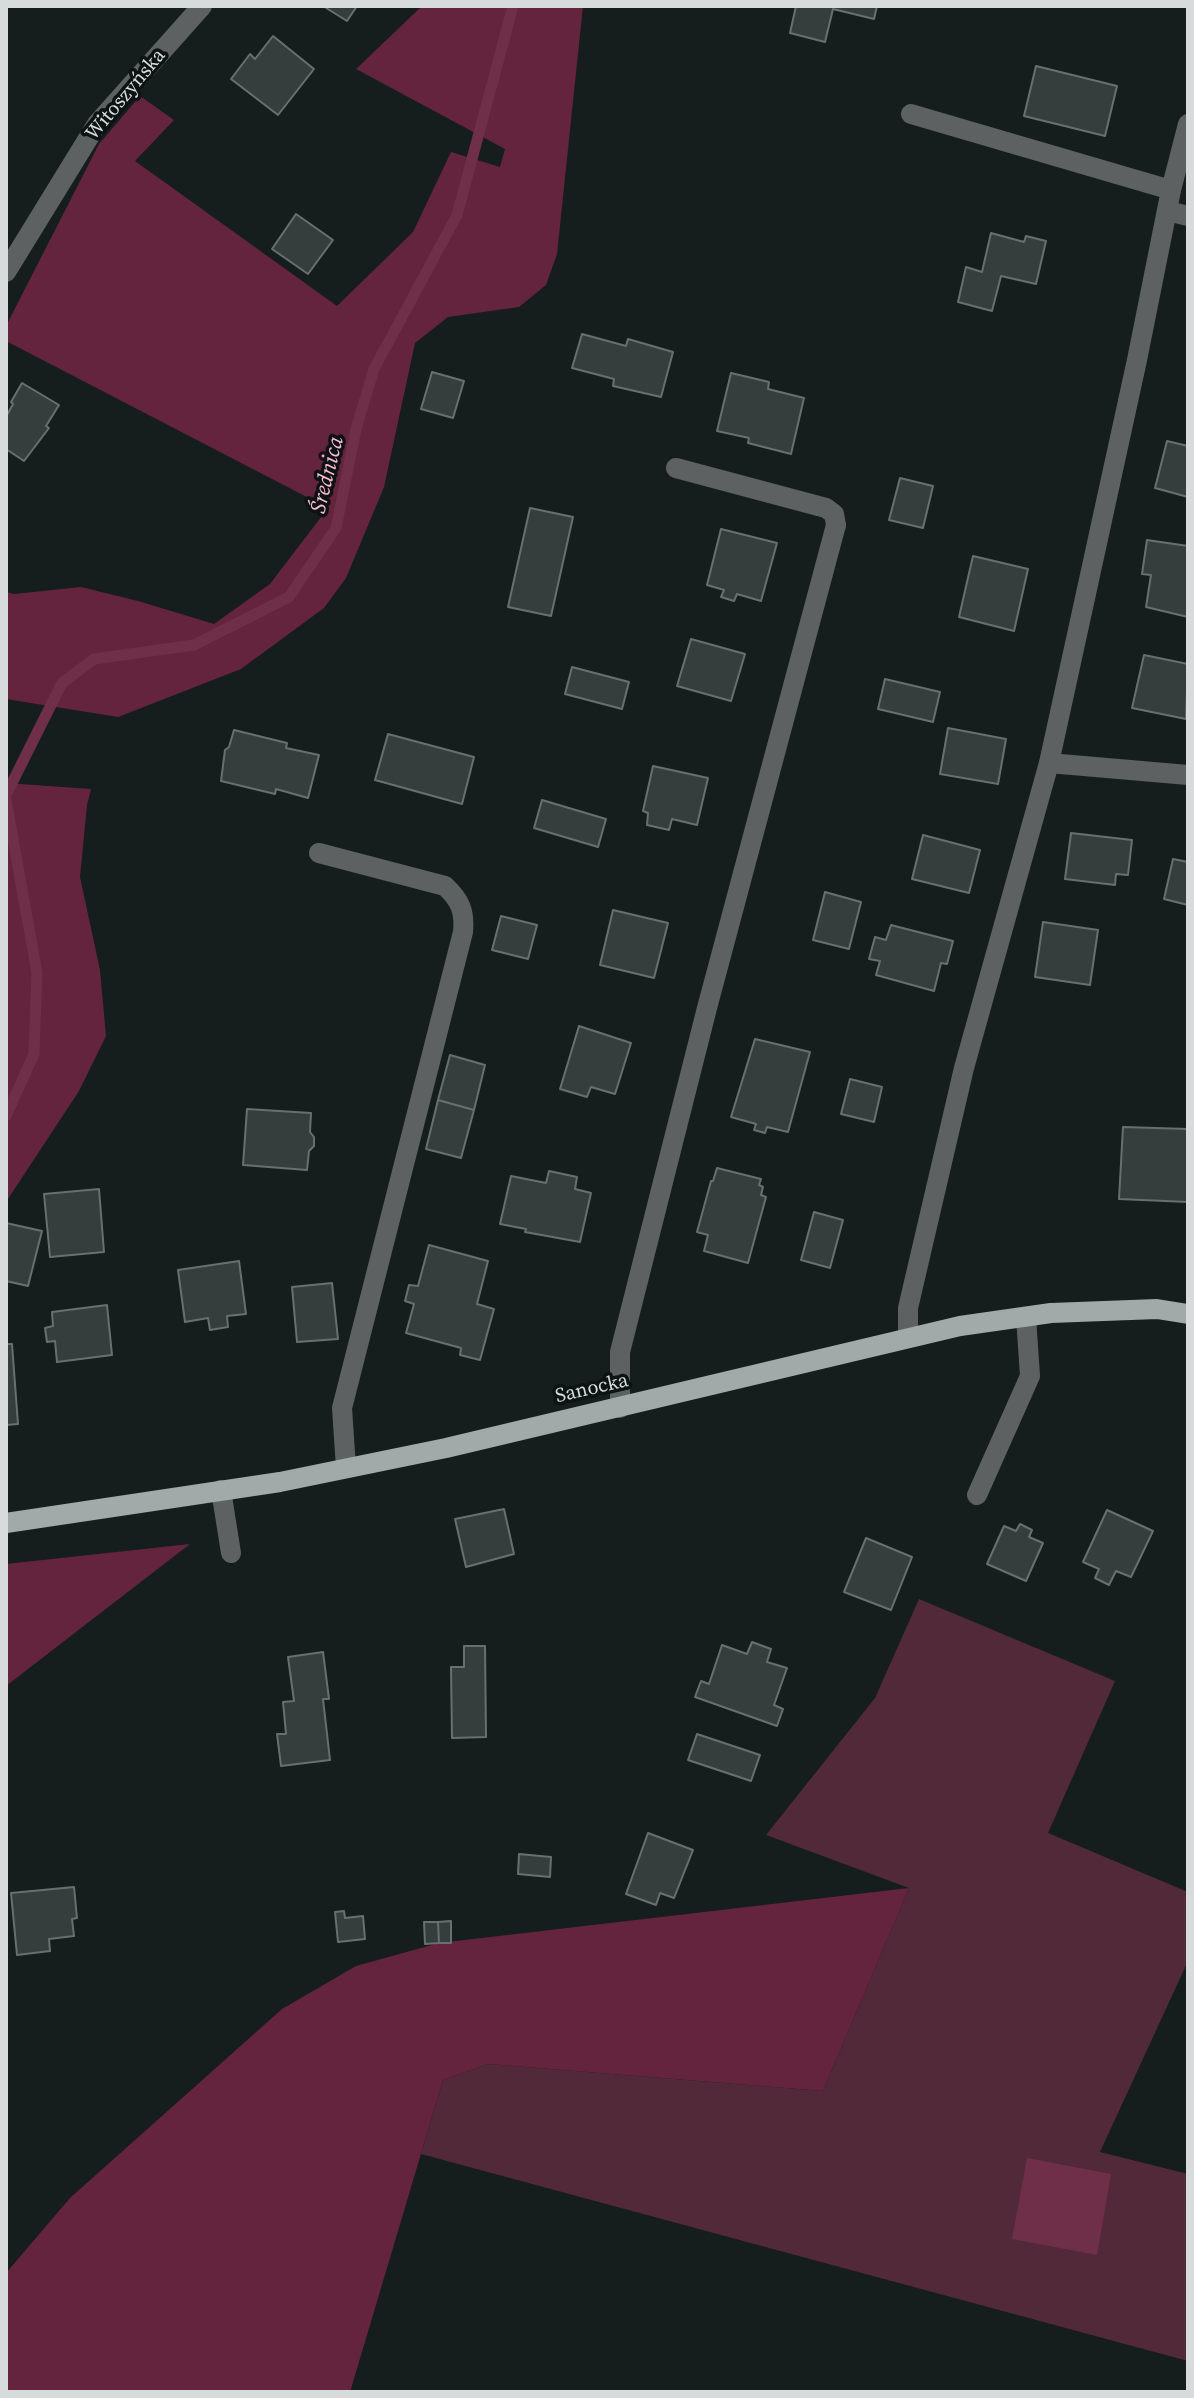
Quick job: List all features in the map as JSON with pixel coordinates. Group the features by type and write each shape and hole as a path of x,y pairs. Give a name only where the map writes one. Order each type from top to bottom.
{"main road":[{"name":"Sanocka","path":"6,1523 221,1490 446,1448 960,1326 1026,1317 1157,1309 1188,1314"}],"street":[{"name":"Witoszyńska","path":"6,272 97,124 202,6"},
{"path":"911,114 1170,200 1188,216"},
{"path":"908,1338 908,1308 964,1068 1049,763 1188,124"},
{"path":"620,1408 620,1352 836,525 834,514 826,508 676,468"},
{"path":"1049,763 1188,775"},
{"path":"319,853 445,886 458,898 464,915 452,978 342,1408 346,1468"},
{"path":"977,1495 1030,1376 1026,1317"},
{"path":"221,1490 231,1553"}],"shaded area":[{"path":"422,6 583,6 557,254 546,285 519,307 448,317 415,343 384,487 346,578 324,608 241,669 118,717 6,699 6,592 14,594 81,587 214,624 270,584 328,508 6,341 6,326 99,144 140,96 174,120 135,161 337,306 413,232 451,152 500,167 505,149 356,69"},
{"path":"6,783 91,789 80,877 100,970 106,1036 79,1091 6,1202"},
{"path":"190,1544 6,1686 6,1564"},
{"path":"919,1599 1115,1681 1048,1833 1188,1892 1188,1961 1100,2152 1188,2174 1188,2361 421,2154 443,2080 488,2064 823,2091 909,1888 766,1835 875,1698"},
{"path":"909,1888 823,2091 488,2064 443,2080 350,2392 6,2392 6,2273 70,2198 282,2009 356,1966 439,1943"},
{"path":"1027,2158 1111,2174 1097,2255 1012,2239"}],"building":[{"path":"323,6 357,6 347,21"},
{"path":"796,6 877,6 874,19 833,9 825,42 790,33"},
{"path":"273,36 314,69 278,115 231,79 250,54 255,59"},
{"path":"1036,66 1117,86 1105,136 1024,116"},
{"path":"296,214 333,240 308,274 272,249"},
{"path":"991,233 1024,242 1026,236 1046,241 1036,284 1001,276 992,311 958,302 966,267 982,272"},
{"path":"582,334 626,346 628,339 673,352 661,397 613,386 614,379 572,368"},
{"path":"432,372 464,381 453,418 421,409"},
{"path":"731,373 769,382 768,389 804,398 791,454 748,443 749,438 717,431"},
{"path":"22,383 59,405 46,426 49,428 24,461 6,449 6,417"},
{"path":"1167,441 1188,446 1188,497 1155,488"},
{"path":"900,478 933,486 923,528 889,520"},
{"path":"530,508 573,517 551,616 508,607"},
{"path":"721,529 777,543 761,601 737,594 734,601 721,597 724,590 707,585"},
{"path":"1147,540 1188,546 1188,617 1146,607 1151,575 1142,574"},
{"path":"973,556 1028,569 1014,631 959,617"},
{"path":"691,639 745,654 731,701 677,686"},
{"path":"1144,655 1188,664 1186,719 1132,708"},
{"path":"572,667 629,682 622,709 565,694"},
{"path":"885,679 940,692 933,722 878,709"},
{"path":"948,728 1006,739 998,784 940,774"},
{"path":"234,730 287,743 286,748 319,755 308,798 276,789 275,794 221,781 225,750 229,747"},
{"path":"388,734 474,757 462,804 375,780"},
{"path":"653,766 708,778 697,825 672,819 669,830 647,825 648,813 643,811"},
{"path":"542,800 606,819 598,847 534,828"},
{"path":"1071,833 1132,840 1128,875 1116,874 1115,885 1065,879"},
{"path":"923,835 980,850 969,893 912,879"},
{"path":"1173,859 1188,862 1188,905 1164,899"},
{"path":"825,892 861,902 849,949 813,940"},
{"path":"613,910 668,923 654,978 600,965"},
{"path":"501,916 537,925 528,959 492,950"},
{"path":"1043,922 1098,930 1090,985 1035,977"},
{"path":"891,925 953,941 947,964 941,963 934,991 876,975 880,961 869,959 875,937 886,940"},
{"path":"579,1026 631,1043 615,1094 591,1087 587,1097 560,1089"},
{"path":"755,1039 810,1052 788,1132 767,1127 765,1133 754,1130 756,1124 731,1117"},
{"path":"450,1055 485,1065 474,1110 438,1100"},
{"path":"850,1079 882,1087 874,1122 841,1114"},
{"path":"438,1100 474,1110 461,1158 426,1149"},
{"path":"247,1109 311,1113 310,1132 314,1137 314,1146 309,1151 307,1170 243,1165"},
{"path":"1123,1127 1188,1129 1188,1202 1119,1199"},
{"path":"717,1168 761,1179 761,1195 766,1197 748,1263 704,1251 708,1235 697,1232"},
{"path":"549,1171 577,1177 575,1189 591,1193 580,1242 500,1224 511,1176 546,1183"},
{"path":"99,1189 104,1252 50,1257 44,1194"},
{"path":"814,1212 843,1220 830,1268 801,1260"},
{"path":"6,1223 42,1231 28,1286 6,1281"},
{"path":"429,1245 488,1261 477,1304 494,1309 480,1360 460,1355 461,1348 406,1333 414,1304 405,1301 409,1285 418,1286"},
{"path":"239,1261 246,1314 227,1316 228,1327 210,1330 208,1318 185,1322 178,1270"},
{"path":"332,1283 338,1339 297,1342 292,1287"},
{"path":"107,1305 112,1355 57,1362 55,1341 47,1342 45,1328 53,1326 52,1312"},
{"path":"6,1344 12,1344 18,1424 6,1425"},
{"path":"504,1509 514,1554 466,1567 455,1519"},
{"path":"1107,1510 1153,1531 1131,1577 1116,1571 1109,1585 1095,1578 1099,1569 1083,1562"},
{"path":"1020,1524 1032,1530 1029,1537 1043,1543 1026,1581 987,1564 1004,1526 1016,1531"},
{"path":"866,1538 912,1557 891,1610 844,1592"},
{"path":"752,1642 771,1649 767,1662 787,1668 774,1705 783,1709 777,1726 695,1697 701,1681 709,1684 722,1645 747,1654"},
{"path":"464,1646 485,1646 486,1737 452,1738 451,1667 464,1667"},
{"path":"323,1652 329,1699 323,1699 330,1760 281,1766 277,1734 286,1734 283,1702 294,1701 288,1657"},
{"path":"697,1734 760,1755 751,1781 688,1760"},
{"path":"648,1833 693,1850 674,1898 660,1893 656,1905 626,1894"},
{"path":"519,1854 551,1857 550,1877 518,1874"},
{"path":"74,1887 77,1918 72,1919 74,1936 49,1939 50,1951 17,1955 11,1893"},
{"path":"344,1911 345,1918 363,1916 365,1939 338,1942 335,1912"},
{"path":"451,1921 451,1943 439,1943 438,1922"},
{"path":"424,1922 438,1922 439,1943 425,1944"}],"waterway":[{"name":"Średnica","path":"6,795 62,683 94,659 194,645 289,597 336,528 356,429 374,369 457,215 513,6"},
{"name":"Średnica","path":"6,800 37,973 34,1054 6,1116"}]}
